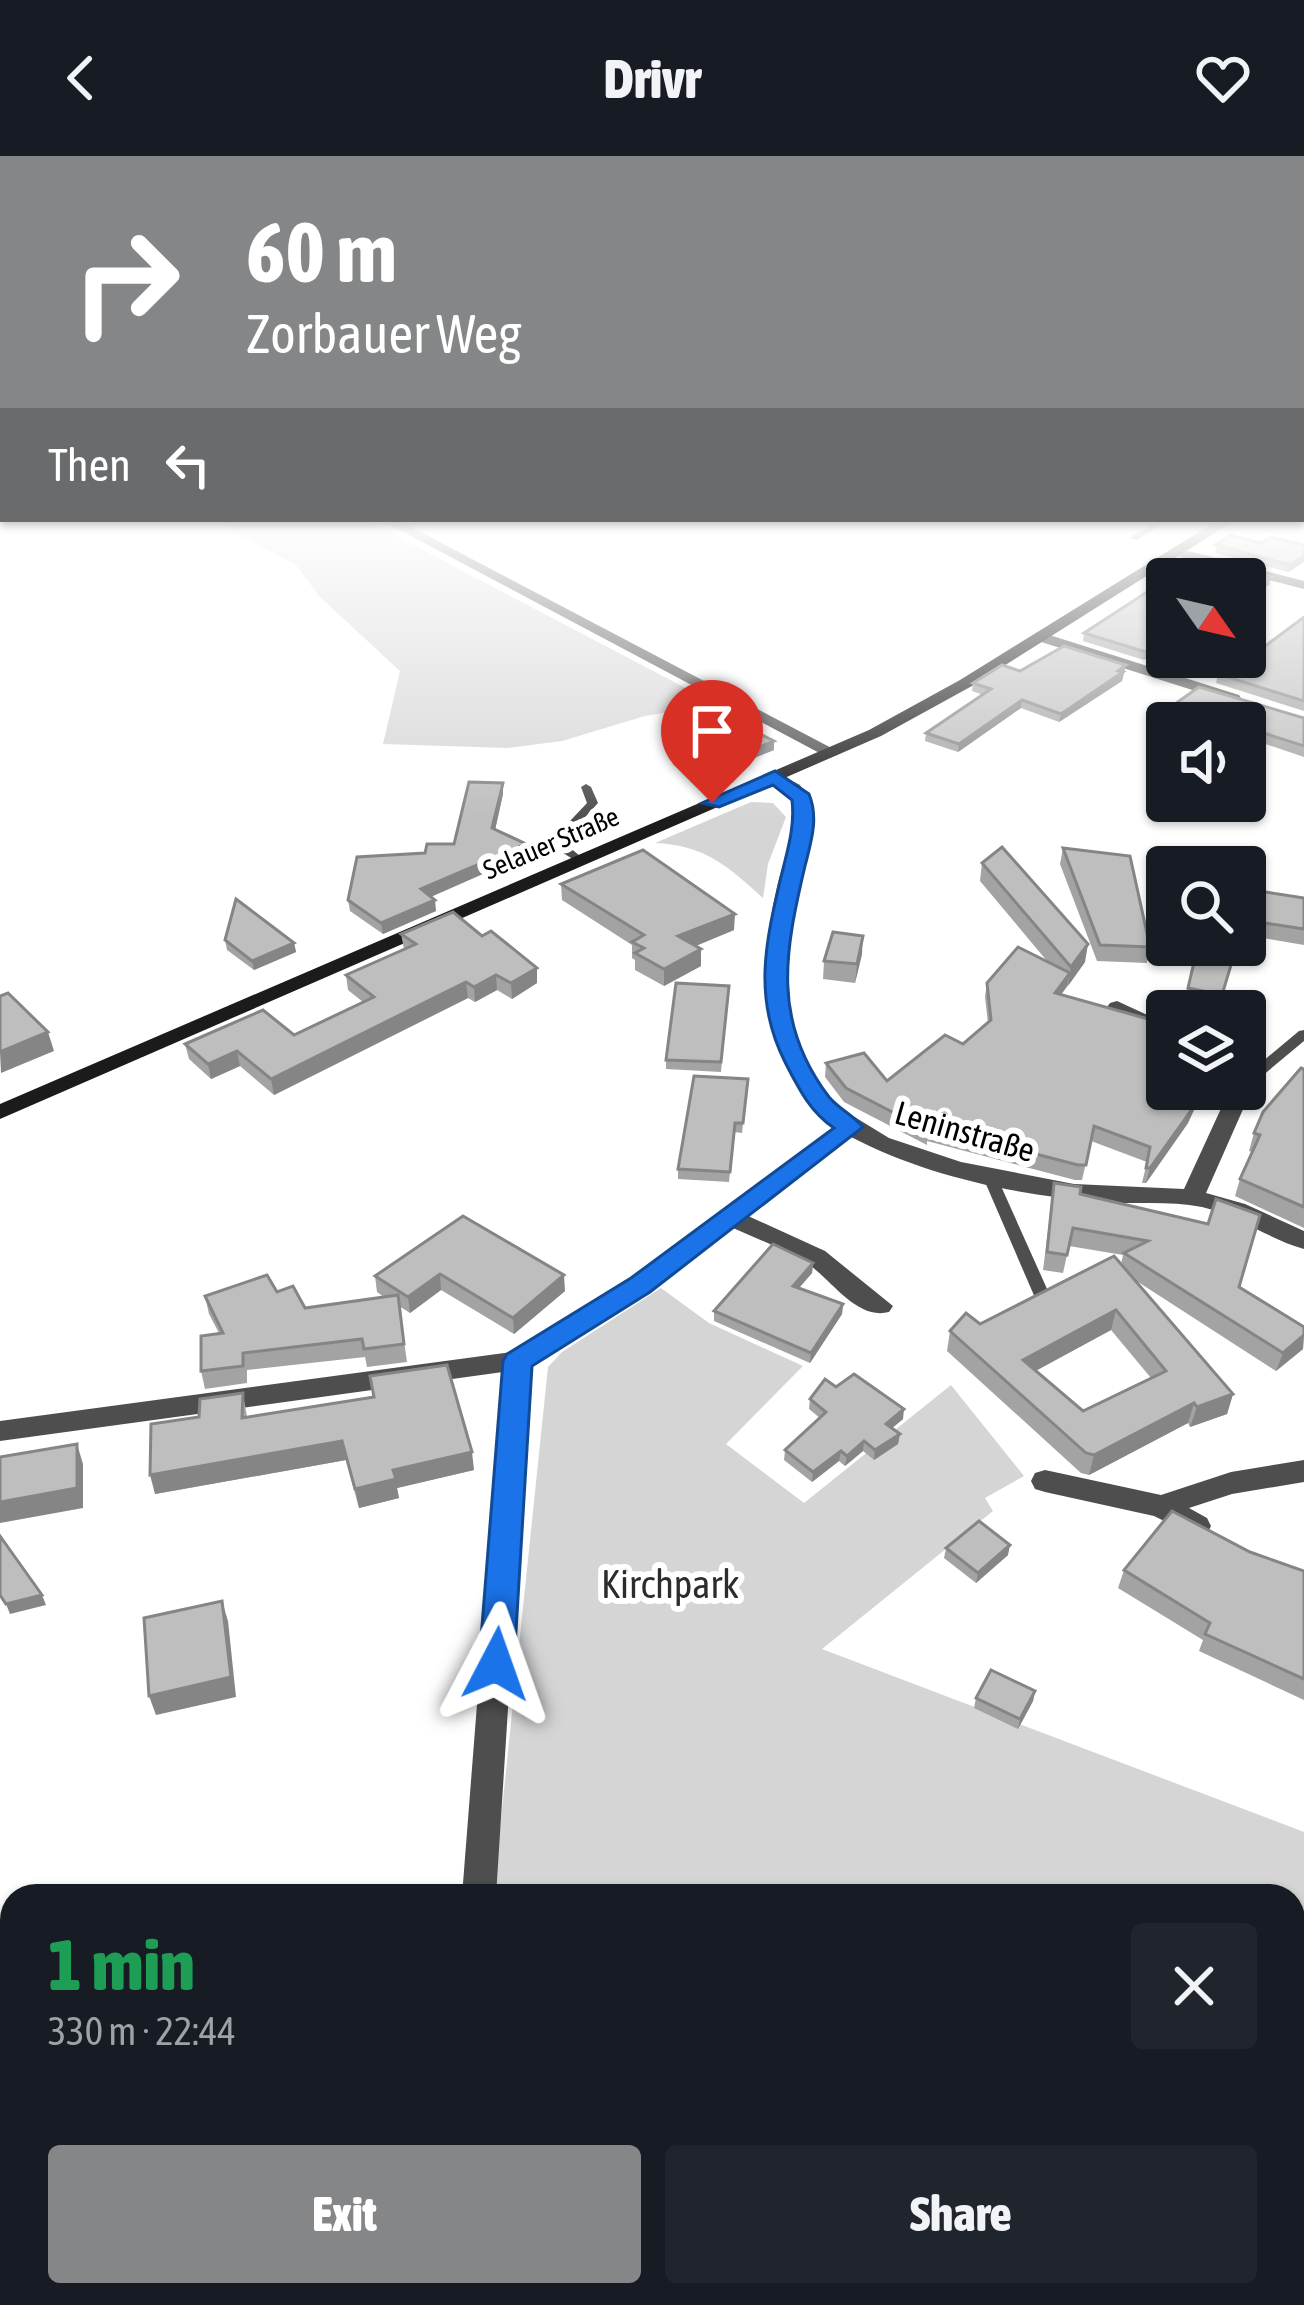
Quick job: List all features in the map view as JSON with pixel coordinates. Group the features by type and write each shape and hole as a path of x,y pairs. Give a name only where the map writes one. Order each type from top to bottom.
{"main road":[{"name":"Selauer Straße","path":"0,1112 833,753 934,703 1069,619"}],"street":[{"path":"578,619 833,753"},
{"path":"1040,637 1246,702"},
{"name":"Leninstraße","path":"775,777 795,789 806,813 776,946 774,998 787,1042 829,1113 898,1149 988,1175 1088,1193 1192,1197 1233,1207 1304,1241"},
{"path":"1117,1007 1146,1022"},
{"path":"1192,1197 1232,1110"},
{"path":"0,1430 518,1361 640,1285 850,1127"},
{"path":"731,1217 816,1257 857,1294 880,1306"},
{"path":"480,1884 518,1361"},
{"path":"1161,1506 1231,1483 1304,1472"},
{"path":"1045,1481 1161,1506 1229,1544"}],"lane":[{"path":"579,860 564,849 560,838 593,803 586,787"},
{"path":"1266,1066 1304,1034"},
{"path":"988,1175 1044,1300"}],"green space":[{"path":"344,619 555,619 716,704 645,716 562,741 508,748 383,744 400,671"},
{"path":"751,802 773,803 786,817 768,864 763,898 714,859 688,848 655,843"},
{"name":"Kirchpark","path":"661,1288 709,1323 803,1366 726,1444 804,1503 951,1385 1024,1476 985,1498 993,1511 822,1649 1304,1832 1304,1884 494,1884 548,1367 562,1352"}],"building":[{"path":"1105,619 1146,619 1146,652 1084,633"},
{"path":"1301,619 1304,619 1304,701 1231,678 1266,678 1266,646"},
{"path":"1064,646 1126,665 1118,671 1123,672 1061,714 1022,700 959,744 926,733 991,689 973,683 1002,665 1020,671"},
{"path":"1199,687 1250,702 1178,702"},
{"path":"1266,707 1304,718 1304,746 1266,734"},
{"path":"732,720 774,741 732,758 690,735"},
{"path":"469,782 503,783 492,828 526,844 421,889 435,900 381,923 348,900 357,857 425,853 427,844 454,844"},
{"path":"1002,847 1088,944 1071,967 982,863"},
{"path":"1063,848 1130,856 1146,947 1100,945"},
{"path":"643,850 735,914 678,936 701,949 664,969 635,953 644,948 632,942 644,935 561,884"},
{"path":"1266,892 1304,898 1304,929 1266,923"},
{"path":"236,899 294,943 252,961 225,940"},
{"path":"453,912 482,936 491,931 537,968 511,983 496,975 474,987 466,982 271,1079 237,1051 208,1064 185,1044 263,1010 294,1035 374,997 346,975 416,944 401,934"},
{"path":"833,932 863,936 857,964 824,961"},
{"path":"1018,947 1070,973 1055,993 1146,1018 1146,1110 1191,1110 1150,1168 1146,1168 1150,1147 1094,1126 1086,1165 924,1125 929,1131 846,1088 826,1063 864,1053 887,1081 945,1035 963,1044 991,1020 987,983"},
{"path":"1193,966 1231,966 1224,990 1188,988"},
{"path":"676,983 729,986 721,1062 666,1060"},
{"path":"8,993 48,1032 0,1052 0,996"},
{"path":"1304,1069 1304,1207 1240,1179 1266,1109"},
{"path":"694,1076 748,1079 743,1123 735,1123 730,1172 678,1169"},
{"path":"1054,1183 1081,1187 1080,1194 1208,1224 1216,1199 1260,1215 1239,1287 1304,1327 1304,1335 1283,1353 1124,1253 1148,1241 1073,1228 1067,1255 1047,1252"},
{"path":"463,1216 564,1275 513,1318 440,1274 408,1297 375,1276"},
{"path":"773,1244 813,1263 793,1286 843,1304 811,1353 714,1311"},
{"path":"1114,1256 1233,1394 1197,1407 1194,1403 1094,1455 1086,1453 950,1331 966,1313 980,1324","holes":["1116,1310 1166,1371 1083,1411 1023,1360"]},
{"path":"267,1275 277,1292 293,1286 305,1308 398,1295 404,1344 364,1349 362,1339 243,1353 243,1366 201,1371 201,1336 223,1333 205,1296"},
{"path":"447,1365 472,1452 393,1470 396,1479 355,1489 342,1441 150,1475 151,1424 199,1417 200,1399 243,1393 242,1418 374,1397 370,1376"},
{"path":"854,1374 904,1409 886,1424 900,1434 875,1450 864,1441 847,1456 841,1451 813,1472 785,1450 826,1412 810,1399 825,1379 836,1387"},
{"path":"77,1444 77,1488 0,1502 0,1457"},
{"path":"1172,1511 1250,1552 1304,1571 1304,1679 1205,1634 1210,1623 1124,1570"},
{"path":"979,1521 1010,1545 978,1573 946,1548"},
{"path":"0,1536 42,1595 6,1604 0,1595"},
{"path":"222,1601 231,1677 149,1696 144,1618"},
{"path":"991,1670 1035,1691 1020,1719 976,1698"}],"route":[{"path":"496,1664 518,1361 640,1285 850,1127 829,1113 814,1094 787,1042 774,998 776,946 805,822 802,798 775,777 712,803"}]}
